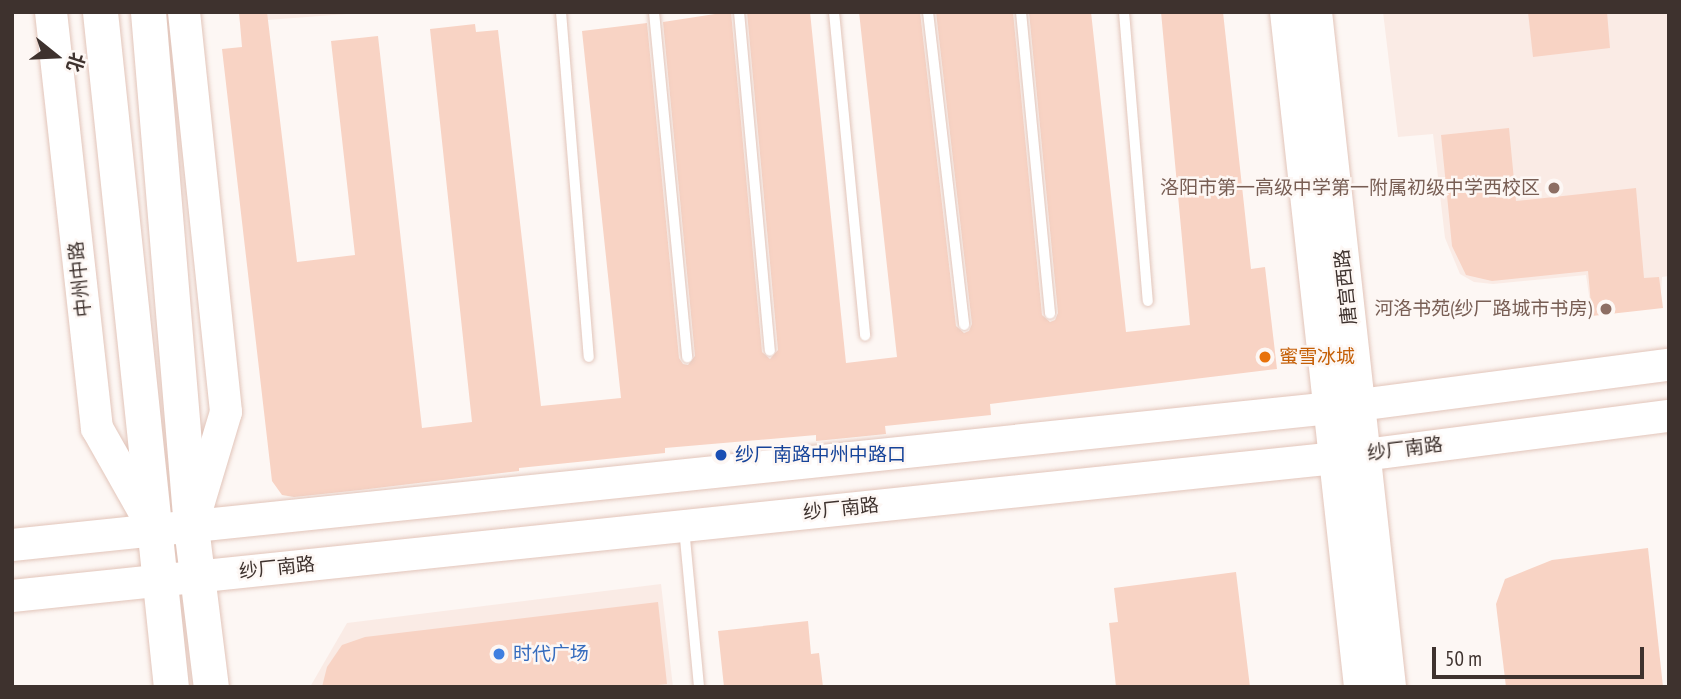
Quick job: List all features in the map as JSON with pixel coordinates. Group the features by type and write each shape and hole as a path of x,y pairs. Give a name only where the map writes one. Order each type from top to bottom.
{"main road":[{"name":"中州中路","path":"51,12 96,428 155,530"},
{"path":"83,12 107,78"},
{"name":"中州中路","path":"100,12 171,687"},
{"path":"148,12 191,527 211,687"},
{"path":"184,12 226,412 191,527"},
{"name":"唐宫西路","path":"1286,12 1349,456 1390,687"},
{"name":"唐宫西路","path":"1316,12 1343,406"},
{"path":"12,545 1343,406 1669,365"},
{"name":"纱厂南路","path":"12,596 1349,456 1669,416"},
{"name":"唐宫西路","path":"1349,456 1360,687"}],"lane":[{"path":"562,12 589,357"},
{"path":"654,12 687,357"},
{"path":"739,12 770,351"},
{"path":"834,12 865,336"},
{"path":"928,12 964,325"},
{"path":"1021,12 1050,314"},
{"path":"1124,12 1149,300"},
{"path":"684,525 699,687"}],"shaded area":[{"path":"239,12 373,12 240,22"},
{"name":"洛阳市第一高级中学第一附属初级中学西校区","path":"1383,12 1669,12 1669,276 1662,277 1661,292 1592,316 1586,275 1493,284 1474,282 1460,274 1445,238 1433,134 1398,137"},
{"name":"时代广场","path":"661,584 673,687 310,687 347,623"}],"building":[{"path":"239,12 267,12 297,262 355,255 331,41 378,36 422,428 472,422 430,29 475,24 476,32 498,30 541,406 621,398 582,31 647,23 679,358 683,364 688,365 695,356 663,22 728,12 731,12 762,352 770,359 778,350 747,12 810,12 846,363 897,357 859,12 920,12 956,326 964,333 969,331 972,324 936,12 1013,12 1042,315 1050,322 1055,320 1058,313 1029,12 1091,12 1126,332 1190,325 1161,12 1223,12 1251,269 1265,267 1277,369 990,404 991,415 885,426 886,434 816,441 816,435 665,448 665,453 519,468 519,471 294,497 282,495 272,481 222,49 242,47"},
{"path":"1528,12 1607,12 1610,48 1533,57"},
{"path":"1509,128 1516,201 1636,188 1644,278 1659,277 1663,308 1592,316 1588,271 1492,281 1466,275 1452,246 1441,135"},
{"path":"1648,548 1663,687 1506,687 1496,604 1505,579 1552,560"},
{"path":"1236,572 1250,687 1116,687 1109,623 1118,622 1114,588"},
{"name":"时代广场","path":"658,602 667,684 640,687 322,687 327,667 342,645 365,637"},
{"path":"808,621 811,654 819,653 823,687 724,687 718,631"}],"place":[{"name":"洛阳市第一高级中学第一附属初级中学西校区","path":"1554,188"},
{"name":"河洛书苑(纱厂路城市书房)","path":"1606,309"},
{"name":"蜜雪冰城","path":"1265,357"},
{"name":"纱厂南路中州中路口","path":"721,455"},
{"name":"时代广场","path":"499,654"}]}
